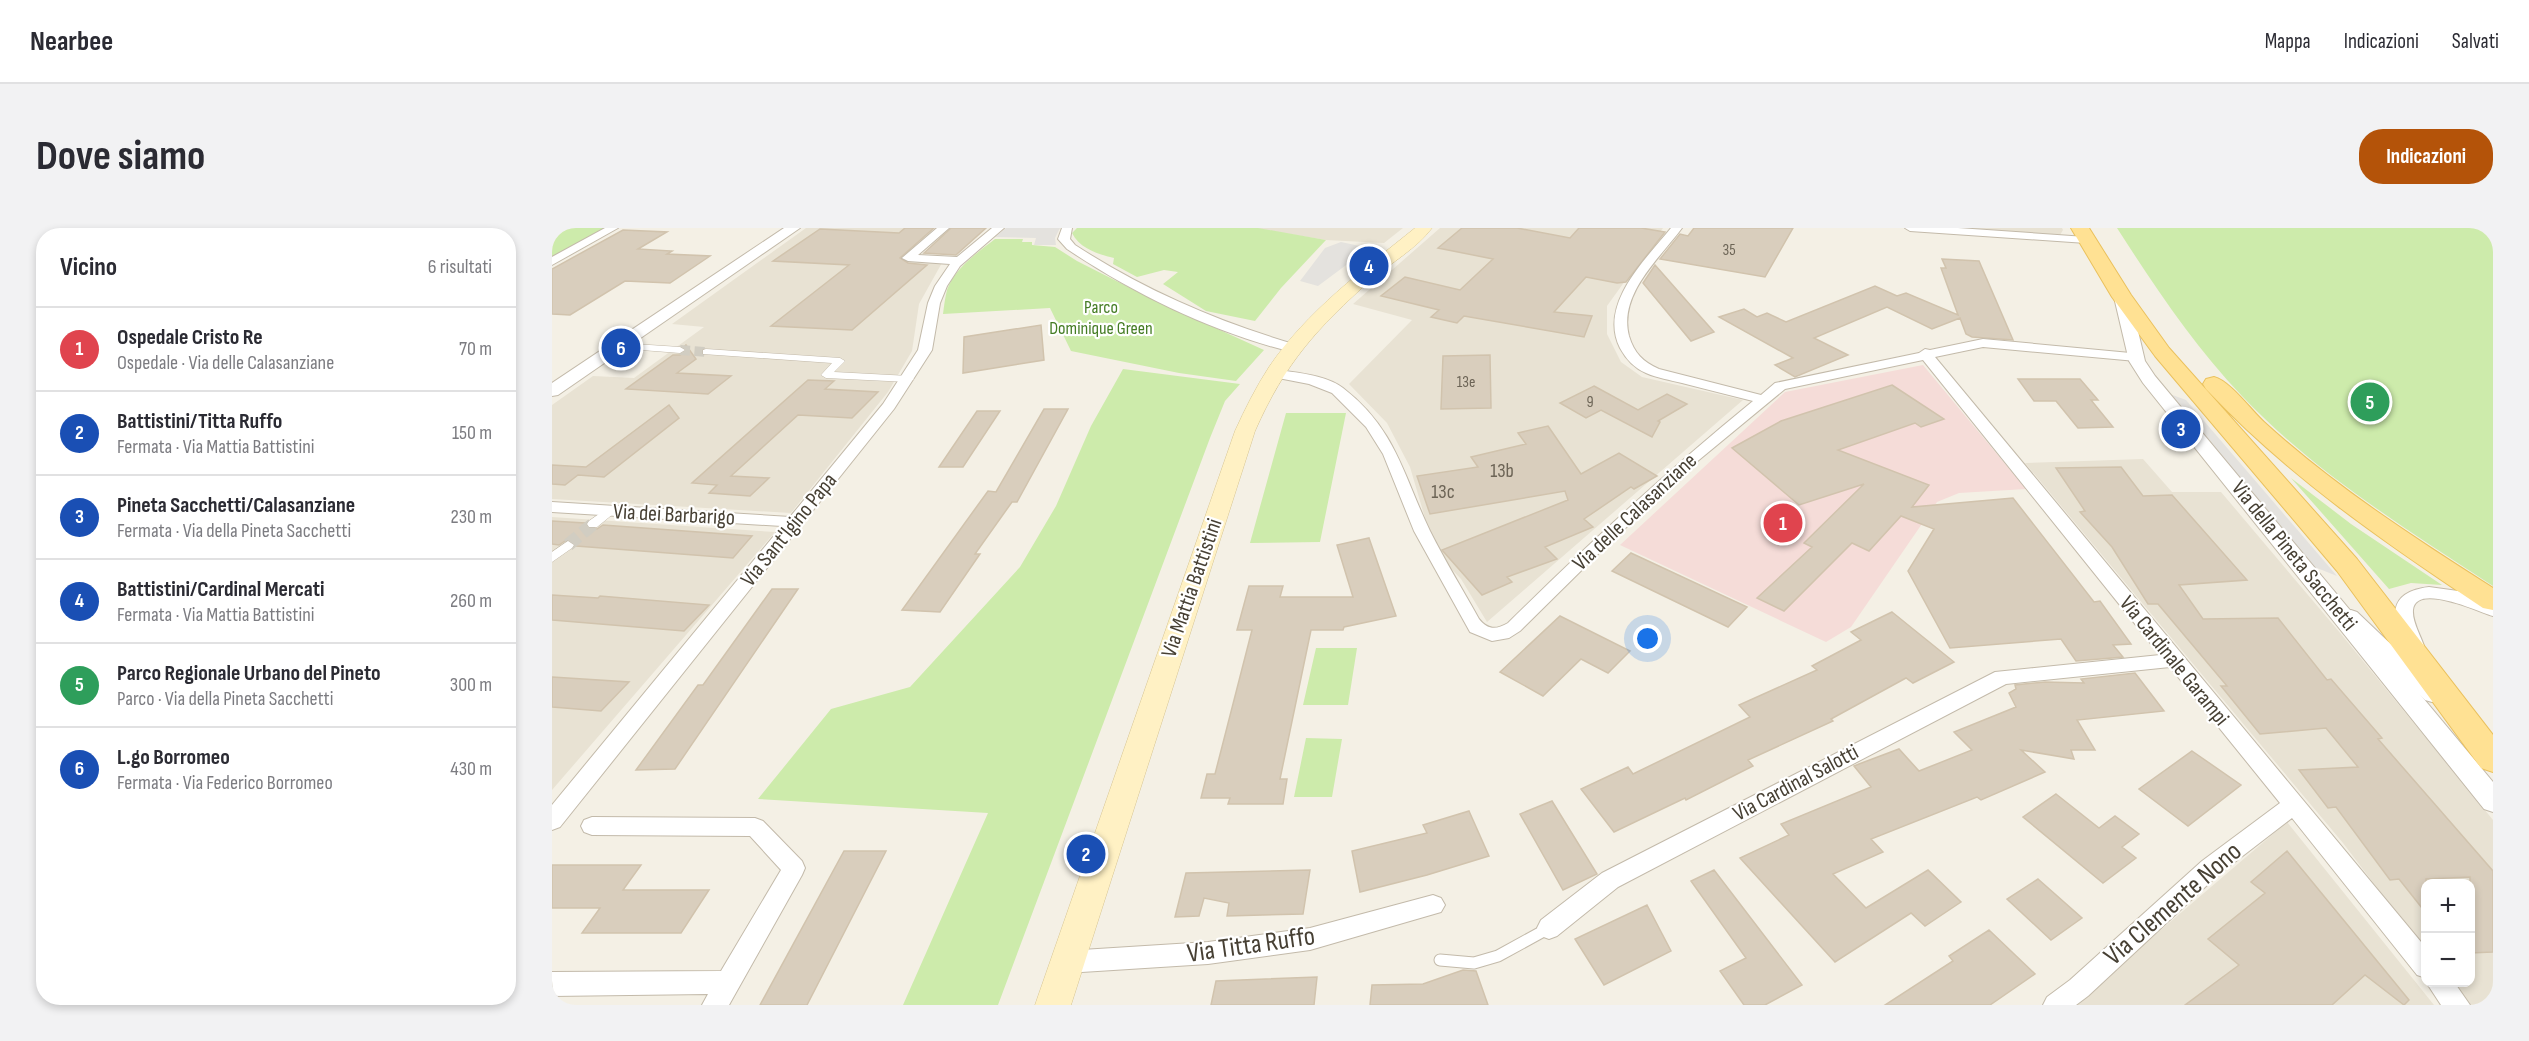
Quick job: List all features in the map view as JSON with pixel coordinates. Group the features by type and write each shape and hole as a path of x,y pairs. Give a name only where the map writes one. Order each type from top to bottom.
{"main road":[{"name":"Via Mattia Battistini","path":"1053,1005 1241,442 1258,398 1273,372 1325,311 1424,228"},
{"name":"Via della Pineta Sacchetti","path":"2089,232 2122,297 2174,366 2348,565 2485,749"},
{"path":"2089,232 2148,301 2187,354 2260,433 2344,501 2493,601"}],"street":[{"path":"552,262 613,228"},
{"path":"552,391 793,228"},
{"path":"944,228 908,258 960,261"},
{"name":"Via Sant'Igino Papa","path":"552,821 796,522 909,378 927,344 938,293 960,261 999,228"},
{"path":"1067,228 1064,239 1071,247 1170,303 1261,340 1292,348"},
{"path":"1677,228 1624,303 1620,328 1630,355 1641,366 1654,372 1762,399"},
{"path":"1910,228 2089,232"},
{"name":"Via della Pineta Sacchetti","path":"2122,297 2136,357 2149,379 2493,801"},
{"name":"Via delle Calasanziane","path":"1273,372 1312,380 1337,390 1372,424 1391,454 1422,531 1472,623 1480,632 1491,636 1503,634 1514,627 1675,474 1775,388 1925,353 1983,343 2136,357"},
{"path":"619,346 680,350"},
{"path":"706,352 840,361 826,375 909,378"},
{"name":"Via Cardinale Garampi","path":"1925,353 2421,962"},
{"name":"Via dei Barbarigo","path":"552,507 796,522"},
{"path":"593,524 609,511"},
{"path":"552,558 568,545"},
{"path":"2317,583 2485,749"},
{"name":"Via della Pineta Sacchetti","path":"2419,659 2405,615 2405,608 2410,597 2420,593 2441,594 2463,598 2493,610"},
{"name":"Via Cardinal Salotti","path":"1549,928 1610,880 2002,677 2173,660"},
{"name":"Via Clemente Nono","path":"2056,1005 2079,988 2210,868 2292,806"},
{"path":"592,825 755,827 794,868 715,1005"},
{"name":"Via Titta Ruffo","path":"1066,962 1208,953 1310,939 1433,905"},
{"path":"552,984 728,982"},
{"path":"2442,987 2457,1005"}],"lane":[{"name":"Via Cardinal Salotti","path":"1440,960 1474,963 1498,956 1549,928"}],"shaded area":[{"path":"806,228 933,228 896,259 943,261 919,304 912,351 888,392 791,513 552,499 552,405 593,376 634,378 704,327 672,324"},
{"path":"1006,228 1060,228 1055,238 1056,245 1034,245 1036,238 995,237"},
{"path":"1254,228 1403,228 1384,243 1326,240"},
{"path":"1440,228 1663,228 1607,306 1607,334 1621,362 1642,377 1743,400 1487,622 1461,579 1435,552 1410,467 1387,423 1349,384 1412,320 1353,304"},
{"path":"1957,228 2062,228 2063,230 2060,235"},
{"path":"1341,242 1369,248 1318,286 1300,281 1325,248"},
{"path":"1923,365 2026,489 1959,493 1937,502 1851,627 1826,642 1620,545 1785,392"},
{"path":"2167,393 2186,400 2337,576 2312,566"},
{"path":"2143,459 2172,492 2221,492 2493,820 2493,1005 2466,1005 2452,987 2475,987 2475,879 2421,879 2421,946 2343,843 2025,463"},
{"path":"552,517 775,532 552,790"},
{"path":"2287,822 2434,1005 2073,1005"}],"green space":[{"path":"552,228 607,228 552,259"},
{"path":"1077,228 1258,228 1326,240 1281,288 1255,321 1206,311 1163,284 1178,272 1164,270 1137,277 1113,264 1114,258 1096,253 1075,239 1072,233"},
{"path":"2117,228 2493,228 2493,586 2330,475 2270,424 2224,377 2191,336"},
{"name":"Parco Dominique Green","path":"995,239 1023,239 1022,242 1032,242 1032,245 1055,247 1077,261 1154,300 1264,350 1236,381 1179,373 1071,351 1050,308 943,314 950,282 967,262"},
{"path":"1123,369 1240,384 1225,401 1210,438 998,1005 903,1005 988,813 758,799 831,709 910,687 1020,567 1056,506 1091,426"},
{"path":"1286,413 1346,413 1320,542 1250,543"},
{"path":"2291,478 2351,524 2442,585 2411,583 2389,589"},
{"path":"1316,648 1357,648 1348,705 1303,705"},
{"path":"1306,738 1342,739 1332,797 1294,797"}],"building":[{"path":"905,228 934,228 900,258 908,263 927,265 852,330 771,326 849,265 773,261 820,229 899,233"},
{"path":"951,228 986,228 956,255 924,253"},
{"path":"1462,228 1517,228 1570,238 1579,228 1641,228 1665,232 1626,282 1617,283 1586,277 1554,312 1592,316 1584,337 1464,316 1457,323 1431,317 1439,310 1381,296 1405,277 1460,290 1493,259 1438,248"},
{"path":"1694,228 1793,228 1765,277 1660,259 1680,234 1688,236"},
{"path":"623,230 667,232 638,249 672,251 667,254 710,256 670,283 625,281 570,315 552,314 552,269"},
{"path":"1942,259 1979,261 2013,340 1972,337 1966,334 1960,318 1932,329 1887,307 1814,338 1848,355 1795,377 1775,365 1793,358 1719,317 1744,309 1757,317 1767,313 1786,322 1875,286 1897,296 1906,293 1958,315 1941,268 1946,268"},
{"path":"1655,265 1714,332 1691,341 1643,283"},
{"path":"1041,325 1044,360 963,373 964,337"},
{"path":"686,345 696,359 677,373 731,376 708,394 626,389 673,355 686,352 687,349 684,347"},
{"path":"1490,355 1491,408 1441,409 1443,356"},
{"path":"2018,379 2080,379 2098,400 2091,400 2113,427 2078,428 2056,401 2034,401"},
{"path":"808,380 834,381 825,389 878,392 852,418 798,415 731,476 769,478 750,496 709,493 717,485 692,483"},
{"path":"1892,385 1944,419 1921,427 1915,423 1838,450 1929,485 1912,507 2013,498 2094,602 2100,601 2131,644 2113,645 2123,657 2076,661 2061,639 1950,648 1908,571 1934,529 1901,516 1869,551 1852,543 1784,611 1757,598 1812,547 1804,543 1864,484 1799,505 1732,448 1781,421"},
{"path":"1594,386 1638,410 1667,394 1687,404 1658,421 1660,422 1652,437 1601,410 1586,418 1560,403"},
{"path":"669,405 679,418 604,477 578,475 565,485 552,484 552,465 586,467"},
{"path":"1044,409 1068,409 1017,502 1012,502 975,554 980,554 940,612 902,610 988,491 996,492"},
{"path":"977,411 1000,411 963,467 939,467"},
{"path":"1548,426 1581,474 1619,453 1657,476 1634,489 1631,487 1584,519 1593,527 1545,547 1557,559 1507,577 1512,582 1482,595 1442,550 1568,500 1565,491 1430,514 1417,476 1478,467 1471,457 1526,444 1518,433"},
{"path":"2121,467 2143,496 2172,495 2247,580 2179,585 2203,619 2278,618 2327,680 2331,679 2382,738 2378,739 2493,871 2493,952 2475,953 2475,879 2470,879 2470,877 2421,879 2421,907 2399,879 2390,880 2336,807 2328,808 2299,770 2358,767 2326,728 2260,734 2221,686 2227,686 2158,604 2148,604 2112,547 2080,512 2085,511 2056,468"},
{"path":"552,521 585,523 589,529 597,529 603,525 752,536 733,558 576,546 568,539 559,545 552,544"},
{"path":"1369,538 1396,616 1344,627 1343,630 1311,630 1280,779 1287,779 1283,804 1228,804 1230,798 1201,798 1207,774 1215,774 1252,630 1237,630 1249,586 1283,586 1280,597 1353,597 1337,545"},
{"path":"1631,553 1747,607 1728,627 1612,571"},
{"path":"772,589 798,589 675,769 636,770 698,685 703,685"},
{"path":"552,595 598,598 600,596 709,605 684,631 552,620"},
{"path":"1892,612 1954,662 1913,683 1906,678 1831,719 1833,721 1748,760 1753,766 1686,800 1685,798 1614,832 1581,789 1628,767 1633,774 1750,717 1739,705 1817,670 1812,666 1861,640 1851,632"},
{"path":"1560,616 1630,651 1608,673 1581,659 1543,696 1500,672"},
{"path":"2135,673 2164,711 2077,720 2095,750 2071,750 2074,759 2021,750 2045,772 1981,800 1977,797 1871,839 1883,852 1833,874 1866,908 1928,870 1961,902 1925,926 1911,913 1835,962 1740,858 1789,835 1781,824 1871,787 1854,766 1899,749 1919,771 1972,750 1954,732 2016,707 2009,693 2016,689 2015,685 2045,682 2084,683 2081,679"},
{"path":"552,677 629,682 601,711 552,707"},
{"path":"2192,751 2241,785 2188,826 2139,789"},
{"path":"2056,794 2099,828 2115,816 2139,834 2122,847 2136,858 2103,883 2023,817"},
{"path":"1552,801 1597,874 1563,890 1520,814"},
{"path":"1469,811 1489,856 1360,892 1352,851 1427,833 1423,825"},
{"path":"844,851 886,851 807,1005 760,1005"},
{"path":"2287,851 2409,1000 2404,1005 2365,975 2332,1005 2185,1005 2239,965 2208,939 2265,893 2251,882"},
{"path":"552,865 641,865 623,890 709,890 681,933 582,933 600,908 552,908"},
{"path":"1310,870 1303,914 1227,916 1229,903 1204,898 1199,916 1175,917 1186,873"},
{"path":"1714,870 1802,985 1765,1005 1744,1005 1720,971 1746,958 1691,881"},
{"path":"2038,879 2082,918 2051,940 2007,899"},
{"path":"1647,905 1671,951 1604,985 1575,939"},
{"path":"1989,930 2035,974 1990,1005 1885,1005 1953,961 1949,956"},
{"path":"1463,970 1476,971 1488,1005 1370,1005 1372,985 1423,984"},
{"path":"1317,977 1314,1005 1211,1005 1216,981"}],"tunnel":[{"path":"680,350 706,352"},
{"path":"568,545 593,524"}],"place":[{"name":"Battistini/Cardinal Mercati","path":"1369,266"},
{"name":"L.go Borromeo","path":"621,348"},
{"name":"Parco Regionale Urbano del Pineto","path":"2370,402"},
{"name":"Pineta Sacchetti/Calasanziane","path":"2181,429"},
{"name":"Ospedale Cristo Re","path":"1783,523"},
{"name":"Battistini/Titta Ruffo","path":"1086,854"}]}
